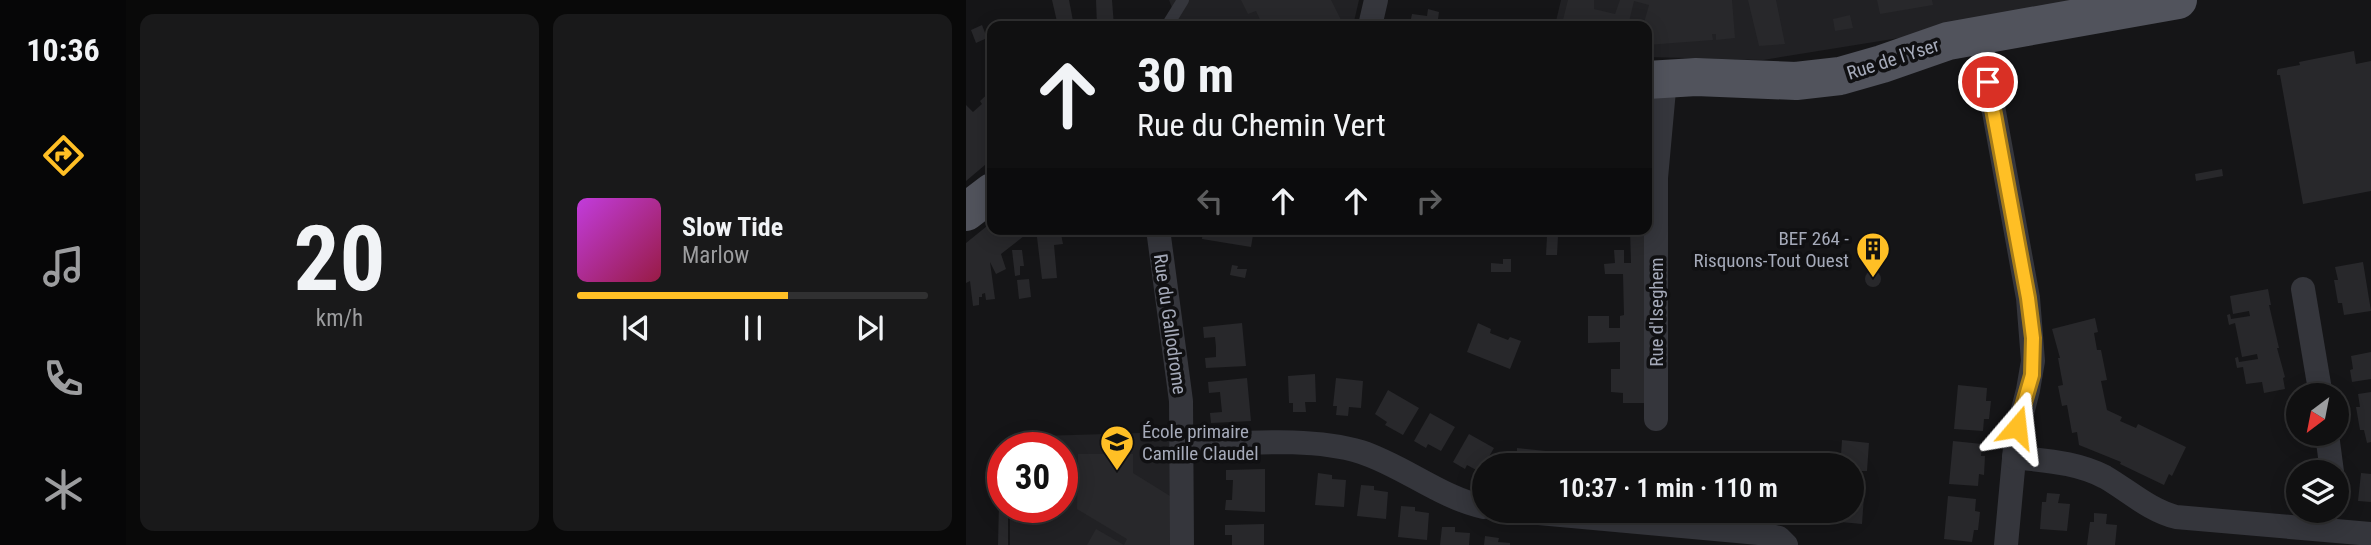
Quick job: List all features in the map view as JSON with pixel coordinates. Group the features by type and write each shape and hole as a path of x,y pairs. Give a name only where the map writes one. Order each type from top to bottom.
{"main road":[{"name":"Rue de l'Yser","path":"1656,80 1705,77 1796,81 1840,76 1870,69 1948,41 2178,0"},
{"path":"966,212 987,196"}],"street":[{"path":"1371,21 1376,0"},
{"path":"1980,35 2033,338 2032,375 2017,427 2006,545"},
{"name":"Rue d'Iseghem","path":"1656,80 1656,419"},
{"name":"Rue du Gallodrome","path":"1159,235 1181,401 1182,545"},
{"path":"2303,289 2319,383"},
{"path":"1183,446 1303,443 1346,448 1380,458 1450,496 1472,503"},
{"path":"2014,457 2068,463 2080,467 2106,478 2166,514 2286,519"},
{"path":"1649,523 1759,533 1779,538 1786,545"},
{"path":"2335,523 2371,534"}],"lane":[{"path":"1170,21 1183,0"}],"shaded area":[{"path":"1169,0 1359,0 1354,21 1177,21"},
{"path":"1561,0 2134,0 1763,60 1652,57 1652,21 1556,21"},
{"name":"École primaire Camille Claudel","path":"1172,432 1170,545 1010,545 1010,523 1078,523 1078,435"}],"building":[{"path":"1052,0 1069,0 1073,21 1057,21"},
{"path":"1096,0 1112,0 1114,21 1097,21"},
{"path":"1241,0 1331,0 1342,21 1261,21 1256,11 1248,14"},
{"path":"1568,0 1594,0 1594,9 1615,14 1620,0 1732,0 1735,38 1716,40 1716,34 1712,34 1713,40 1652,45 1652,21 1644,21 1649,5 1634,1 1629,21 1563,20"},
{"path":"1748,0 1776,0 1785,44 1759,46"},
{"path":"1877,0 1932,0 1933,5 1880,14"},
{"path":"1428,9 1439,12 1438,21 1398,19 1411,19 1412,14 1427,16"},
{"path":"1850,15 1853,28 1835,31 1833,19"},
{"path":"982,25 987,38 976,43 971,30"},
{"path":"2354,51 2356,64 2371,61 2371,191 2303,204 2280,75 2277,75 2277,71 2300,65 2299,62"},
{"path":"987,95 987,163 966,181 966,105 973,112 982,104 980,101"},
{"path":"2222,169 2223,176 2196,181 2195,174"},
{"path":"987,226 987,235 1025,235 1001,254 1006,269 996,274 990,262 995,299 986,300 985,293 979,297 979,305 973,306 970,281 966,283 966,243"},
{"path":"1037,235 1061,235 1063,244 1054,245 1057,278 1042,279"},
{"path":"1202,235 1253,235 1251,247 1202,239"},
{"path":"1630,235 1649,235 1650,403 1623,403 1623,393 1611,392 1611,369 1620,369 1620,342 1588,343 1588,316 1609,316 1609,328 1620,328 1620,316 1624,315 1623,274 1605,274 1604,264 1615,263 1614,250 1624,250 1624,263 1631,263"},
{"path":"1547,236 1558,236 1557,255 1546,255"},
{"path":"1012,250 1022,250 1024,266 1020,266 1020,275 1015,276"},
{"path":"1503,259 1511,259 1511,272 1491,272 1491,263 1503,264"},
{"path":"2363,262 2371,311 2344,315 2342,303 2338,303 2335,267"},
{"path":"1232,265 1238,266 1237,269 1247,269 1245,278 1230,275"},
{"name":"BEF 264 - Risquons-Tout Ouest","path":"1870,271 1876,271 1881,279 1879,285 1870,287 1865,282 1865,276"},
{"path":"1029,279 1031,297 1019,299 1017,280"},
{"path":"2268,289 2285,389 2264,393 2262,382 2246,384 2243,367 2237,368 2235,358 2238,357 2239,362 2258,359 2257,354 2242,357 2235,323 2229,325 2227,315 2230,314 2231,319 2250,316 2249,311 2233,314 2230,296"},
{"path":"2095,318 2098,332 2094,333 2097,350 2101,350 2107,380 2101,381 2107,410 2122,417 2120,421 2136,428 2138,424 2186,447 2172,476 2169,474 2164,485 2120,464 2121,462 2079,445 2077,432 2072,433 2067,405 2062,406 2058,386 2063,385 2060,358 2052,329"},
{"path":"1242,323 1246,366 1206,368 1205,358 1216,357 1216,347 1215,337 1204,338 1203,327"},
{"path":"1478,323 1491,329 1490,333 1508,340 1510,337 1521,341 1510,369 1467,352"},
{"path":"2371,352 2371,379 2352,382 2351,356"},
{"path":"1315,374 1316,402 1305,402 1306,412 1293,412 1293,403 1289,403 1288,376"},
{"path":"1247,378 1251,421 1211,423 1210,413 1222,412 1220,392 1209,393 1208,382"},
{"path":"1336,378 1363,381 1361,408 1349,407 1348,416 1336,415 1337,406 1333,406"},
{"path":"1958,385 1987,388 1986,401 1991,401 1989,419 1984,419 1983,431 1954,429"},
{"path":"1388,390 1419,408 1403,435 1385,425 1387,422 1375,414"},
{"path":"2371,392 2371,442 2367,443 2364,430 2360,430 2356,407 2360,407 2358,394"},
{"path":"1430,413 1455,427 1441,451 1428,444 1426,448 1414,441"},
{"path":"1469,434 1494,448 1491,453 1472,453 1472,468 1467,465 1465,469 1453,462"},
{"path":"1842,440 1869,443 1867,471 1864,471 1864,453 1841,453"},
{"path":"1953,441 1982,444 1981,456 1985,456 1984,475 1979,474 1978,486 1949,484"},
{"path":"1517,448 1546,451 1546,453 1517,453"},
{"path":"1078,454 1133,454 1133,473 1170,496 1170,545 1124,545 1127,539 1078,510"},
{"path":"1265,469 1265,512 1225,510 1226,500 1232,500 1233,480 1226,480 1226,470"},
{"path":"1318,473 1332,475 1332,479 1346,480 1344,507 1315,505"},
{"path":"2361,473 2371,474 2371,502 2358,501"},
{"path":"1361,485 1374,486 1374,490 1388,492 1386,519 1357,516"},
{"path":"2047,493 2060,494 2058,503 2070,504 2067,531 2040,529 2042,502 2046,502"},
{"path":"1948,496 1976,499 1975,511 1980,512 1978,530 1974,530 1972,542 1944,539"},
{"path":"1401,506 1415,507 1415,511 1429,513 1427,540 1398,537"},
{"path":"2094,513 2107,514 2106,524 2117,525 2115,545 2087,545"},
{"path":"999,523 1008,523 1008,545 998,545"},
{"path":"1264,524 1264,545 1232,545 1232,535 1225,535 1225,525"},
{"path":"1442,527 1455,527 1455,532 1470,533 1469,545 1440,545"},
{"path":"1096,529 1124,545 1087,545"},
{"path":"1485,536 1499,538 1498,542 1510,545 1484,545"}],"place":[{"name":"BEF 264 - Risquons-Tout Ouest","path":"1873,279"},
{"name":"École primaire Camille Claudel","path":"1117,472"}],"route":[{"path":"1988,82 2033,338 2032,375 2017,427"}]}
